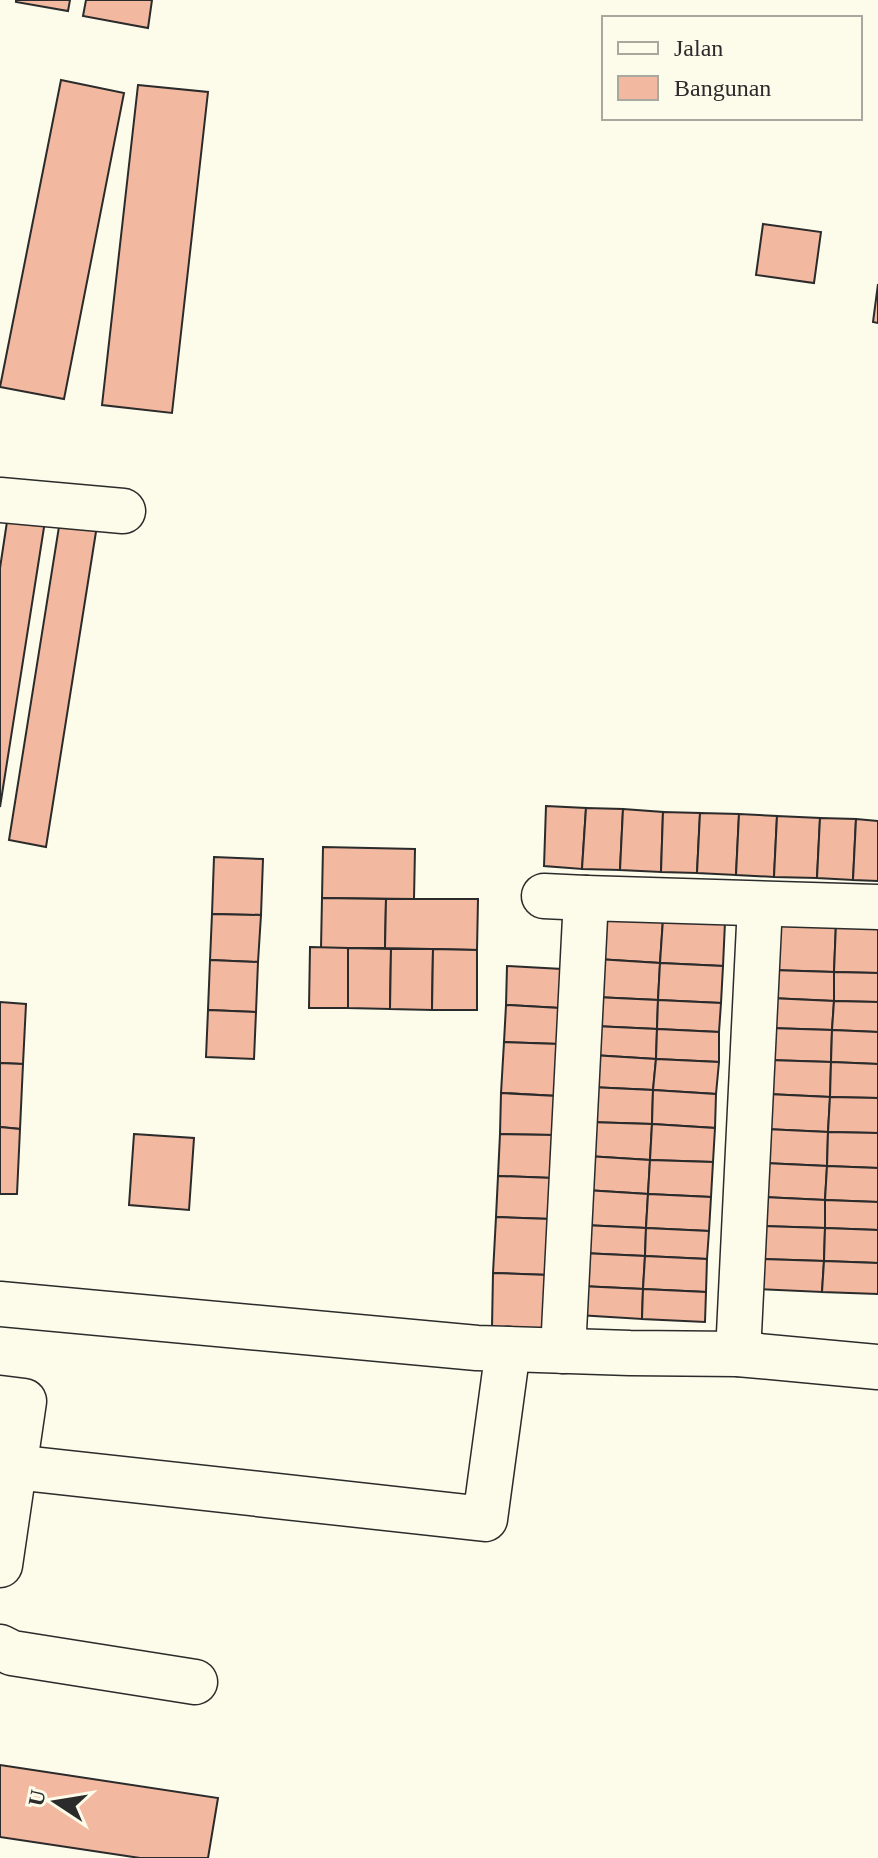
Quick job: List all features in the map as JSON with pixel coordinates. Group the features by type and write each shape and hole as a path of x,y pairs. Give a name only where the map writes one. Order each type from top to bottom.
{"street":[{"path":"0,500 123,511"},
{"path":"563,1351 565,897 878,907"},
{"path":"738,1354 760,905"},
{"path":"0,1304 508,1349 738,1354 878,1367"},
{"path":"14,1467 485,1519 508,1349"},
{"path":"0,1398 24,1401 0,1565"},
{"path":"0,1647 12,1653 195,1682"}],"building":[{"path":"16,0 70,0 68,11"},
{"path":"86,0 152,0 148,28 83,16"},
{"path":"61,80 124,93 64,399 0,387"},
{"path":"138,85 208,92 172,413 102,405"},
{"path":"763,224 821,232 814,283 756,275"},
{"path":"878,284 878,323 873,322"},
{"path":"61,514 98,519 46,847 9,840"},
{"path":"8,515 45,521 0,807 0,568"},
{"path":"546,806 586,808 582,869 544,866"},
{"path":"586,808 623,809 620,870 582,869"},
{"path":"623,809 663,812 661,872 620,870"},
{"path":"663,812 700,813 697,873 661,872"},
{"path":"700,813 739,814 736,875 697,873"},
{"path":"739,814 777,816 774,877 736,875"},
{"path":"777,816 820,818 817,878 774,877"},
{"path":"820,818 856,819 853,880 817,878"},
{"path":"856,819 878,821 878,881 853,880"},
{"path":"323,847 415,849 414,899 322,898"},
{"path":"214,857 263,859 261,915 212,914"},
{"path":"322,898 386,899 385,948 321,948"},
{"path":"386,899 478,899 477,950 385,948"},
{"path":"212,914 261,915 258,962 210,960"},
{"path":"600,916 663,919 660,963 597,959"},
{"path":"663,919 725,922 723,966 660,963"},
{"path":"773,920 836,923 834,972 771,970"},
{"path":"836,923 878,925 878,973 834,972"},
{"path":"310,947 348,948 348,1008 309,1008"},
{"path":"348,948 391,949 390,1009 348,1008"},
{"path":"391,949 433,949 432,1010 390,1009"},
{"path":"433,949 477,950 477,1010 432,1010"},
{"path":"597,959 660,963 658,1000 595,997"},
{"path":"210,960 258,962 256,1012 208,1010"},
{"path":"660,963 723,966 721,1003 658,1000"},
{"path":"507,966 562,969 560,1008 506,1005"},
{"path":"771,970 834,972 834,1001 770,998"},
{"path":"834,972 878,973 878,1002 834,1001"},
{"path":"595,997 658,1000 657,1029 594,1026"},
{"path":"770,998 834,1001 832,1030 769,1028"},
{"path":"658,1000 721,1003 719,1032 657,1029"},
{"path":"834,1001 878,1002 878,1032 832,1030"},
{"path":"0,1002 26,1004 23,1064 0,1063"},
{"path":"506,1005 560,1008 559,1044 504,1042"},
{"path":"208,1010 256,1012 254,1059 206,1057"},
{"path":"594,1026 657,1029 656,1059 592,1055"},
{"path":"769,1028 832,1030 831,1062 768,1060"},
{"path":"657,1029 719,1032 719,1062 656,1059"},
{"path":"832,1030 878,1032 878,1064 831,1062"},
{"path":"504,1042 559,1044 557,1096 501,1093"},
{"path":"592,1055 656,1059 653,1090 590,1087"},
{"path":"656,1059 719,1062 716,1094 653,1090"},
{"path":"768,1060 831,1062 830,1097 767,1094"},
{"path":"831,1062 878,1064 878,1098 830,1097"},
{"path":"0,1063 23,1064 20,1129 0,1127"},
{"path":"590,1087 653,1090 652,1124 588,1122"},
{"path":"653,1090 716,1094 715,1128 652,1124"},
{"path":"501,1093 557,1096 554,1135 500,1134"},
{"path":"767,1094 830,1097 828,1132 765,1129"},
{"path":"830,1097 878,1098 878,1133 828,1132"},
{"path":"588,1122 652,1124 650,1160 587,1156"},
{"path":"652,1124 715,1128 713,1162 650,1160"},
{"path":"0,1127 20,1129 17,1194 0,1194"},
{"path":"765,1129 828,1132 827,1166 764,1163"},
{"path":"828,1132 878,1133 878,1168 827,1166"},
{"path":"134,1134 194,1138 189,1210 129,1205"},
{"path":"500,1134 554,1135 553,1178 498,1176"},
{"path":"587,1156 650,1160 648,1194 585,1190"},
{"path":"650,1160 713,1162 711,1197 648,1194"},
{"path":"764,1163 827,1166 825,1200 763,1197"},
{"path":"827,1166 878,1168 878,1202 825,1200"},
{"path":"498,1176 553,1178 551,1219 496,1217"},
{"path":"585,1190 648,1194 646,1228 583,1225"},
{"path":"648,1194 711,1197 709,1231 646,1228"},
{"path":"763,1197 825,1200 825,1228 762,1226"},
{"path":"825,1200 878,1202 878,1230 825,1228"},
{"path":"496,1217 551,1219 549,1275 493,1273"},
{"path":"583,1225 646,1228 645,1256 582,1253"},
{"path":"762,1226 825,1228 824,1261 761,1259"},
{"path":"646,1228 709,1231 707,1259 645,1256"},
{"path":"825,1228 878,1230 878,1263 824,1261"},
{"path":"582,1253 645,1256 643,1289 580,1286"},
{"path":"645,1256 707,1259 706,1292 643,1289"},
{"path":"761,1259 824,1261 822,1292 759,1289"},
{"path":"824,1261 878,1263 878,1294 822,1292"},
{"path":"493,1273 549,1275 547,1330 492,1327"},
{"path":"580,1286 643,1289 642,1319 578,1315"},
{"path":"643,1289 706,1292 705,1322 642,1319"},
{"path":"0,1765 218,1798 208,1858 140,1858 0,1837"}]}
